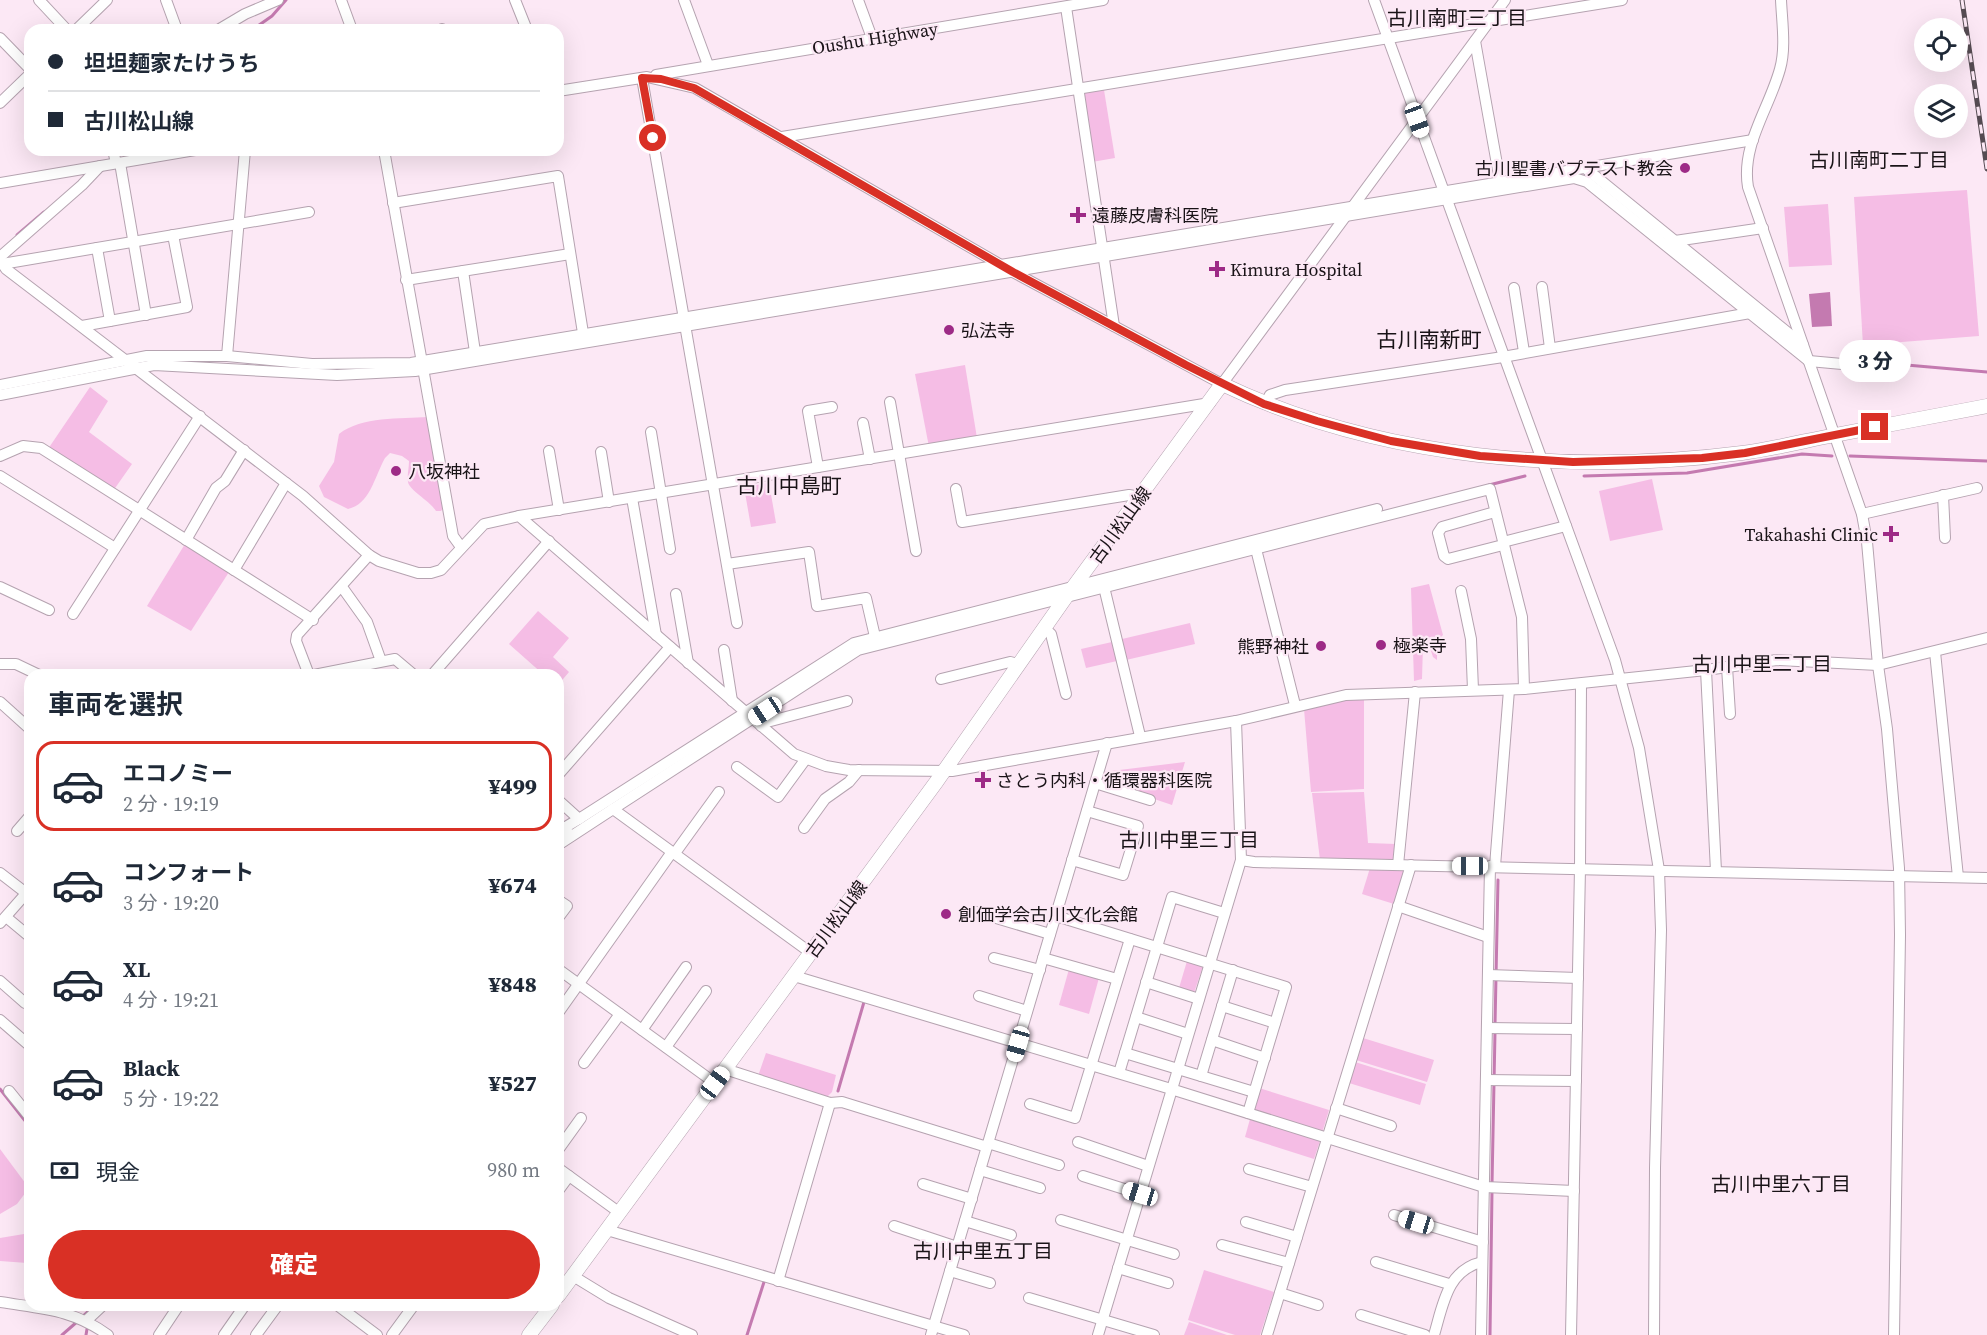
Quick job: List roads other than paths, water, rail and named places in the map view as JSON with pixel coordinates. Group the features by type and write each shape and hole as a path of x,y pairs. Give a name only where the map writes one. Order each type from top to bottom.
{"main road":[{"name":"古川松山線","path":"566,1278 620,1213 795,976 945,770 1066,597 1222,384"},
{"path":"1222,384 1264,404 1391,441 1480,456 1573,462 1702,458 1745,453 1983,407"},
{"path":"529,1335 547,1311"}],"street":[{"path":"39,0 61,24"},
{"path":"82,24 107,0"},
{"path":"166,0 175,24"},
{"path":"228,24 278,0"},
{"path":"340,0 350,24"},
{"path":"516,0 525,24"},
{"path":"684,0 708,65"},
{"path":"858,0 872,38"},
{"path":"1031,0 1035,12"},
{"name":"Oushu Highway","path":"564,90 1103,0"},
{"path":"1374,0 1622,680 1646,781 1659,870 1661,930 1655,1168 1654,1335"},
{"path":"1222,384 1505,0"},
{"path":"782,137 1622,0"},
{"path":"1781,0 1782,60 1753,140 1746,174 1762,228 1862,514 1867,542 1878,665 1887,729 1899,876 1894,1335"},
{"path":"1066,7 1114,326"},
{"path":"0,38 24,63"},
{"path":"1475,41 1500,181"},
{"path":"694,68 694,88"},
{"path":"645,77 684,321 737,623"},
{"name":"Oushu Highway","path":"645,77 694,88 1013,272 1222,384"},
{"path":"0,103 24,80"},
{"path":"888,287 1013,272 1103,252 1354,205 1444,195 1545,178 1584,167 1753,140"},
{"path":"115,156 134,242 146,315"},
{"path":"0,183 159,156"},
{"path":"227,356 244,156"},
{"path":"385,156 453,536 461,547"},
{"path":"1,260 100,166"},
{"path":"1584,167 1750,313 1809,361 1875,368"},
{"path":"393,203 558,176 583,333"},
{"path":"0,385 133,364 338,375 421,365 888,287 998,263 1103,252 1346,216 1500,181 1545,178 1574,178 1587,182 1803,345"},
{"path":"1,260 97,248 309,212"},
{"path":"1672,244 1762,228"},
{"path":"82,326 187,307 173,236"},
{"path":"97,248 110,321"},
{"path":"406,280 570,254"},
{"path":"1,260 82,326 286,483 369,555 379,561 418,573 441,570 484,524 519,516 1209,403"},
{"path":"463,271 475,352"},
{"path":"1542,287 1550,348"},
{"path":"1514,288 1524,352"},
{"path":"1264,404 1270,395 1285,390 1503,357 1750,313"},
{"path":"0,395 164,355 227,356 312,364 421,365 475,352 583,333 684,321"},
{"path":"891,402 916,552"},
{"path":"818,467 808,411 832,407"},
{"path":"73,614 200,416"},
{"path":"863,423 870,459"},
{"path":"651,432 670,549"},
{"path":"0,456 23,446 41,448 313,620"},
{"path":"186,540 216,488 225,481 244,450"},
{"path":"549,451 559,510"},
{"path":"600,452 609,502"},
{"path":"0,476 115,548"},
{"path":"234,570 286,483"},
{"path":"1862,514 1977,488"},
{"path":"956,489 962,522 1128,495 1141,497"},
{"path":"564,838 569,833 613,809 751,718 774,699 875,640 1076,585 1123,578 1490,489 1522,618 1524,689"},
{"path":"1943,495 1945,538"},
{"path":"632,498 657,635"},
{"path":"1220,553 1256,549 1274,540 1377,509"},
{"path":"1495,512 1442,527 1438,533 1444,556 1448,559 1566,526"},
{"path":"519,516 751,718 805,760 826,766 859,770 952,771 1140,736 1236,721 1346,694 1524,689 1622,680 1777,660 1878,665 1987,638"},
{"path":"437,669 549,541"},
{"path":"1256,549 1296,705"},
{"path":"727,564 809,552 817,606 866,598 875,640"},
{"path":"307,669 296,641 297,635 313,620 369,555"},
{"path":"875,640 1066,597 1104,587 1123,578"},
{"path":"0,587 49,610"},
{"path":"342,587 368,622 381,661"},
{"path":"1104,587 1140,736"},
{"path":"1461,591 1472,639 1473,690"},
{"path":"676,594 688,663"},
{"path":"1044,628 1051,634 1066,694"},
{"path":"564,768 670,647"},
{"path":"724,650 732,701"},
{"path":"1935,652 1958,877"},
{"path":"343,669 395,659 407,669"},
{"path":"941,679 1011,662 1019,664"},
{"path":"0,664 16,664 26,669"},
{"path":"1727,667 1730,714"},
{"path":"1706,670 1716,871"},
{"path":"1571,1335 1580,868 1581,684"},
{"path":"1481,1335 1483,1242 1489,1188 1494,975 1488,937 1492,866 1509,690"},
{"path":"1398,865 1415,692"},
{"path":"569,833 564,828 751,718 767,722 847,701"},
{"path":"0,702 24,724"},
{"path":"1098,1335 1240,860 1236,721"},
{"path":"932,1331 1107,743"},
{"path":"737,767 778,796 805,760"},
{"path":"804,828 825,799 849,782 859,770"},
{"path":"1095,783 1150,800"},
{"path":"564,1004 719,792"},
{"path":"564,805 579,819"},
{"path":"613,809 811,952"},
{"path":"1072,860 1123,875 1138,826 1087,811"},
{"path":"17,831 24,823"},
{"path":"1240,860 1987,878"},
{"path":"1267,1335 1411,865"},
{"path":"0,873 24,888"},
{"path":"24,896 3,920 24,933"},
{"path":"1119,1073 1172,897 1224,913"},
{"path":"1398,906 1488,937"},
{"path":"976,912 1050,934"},
{"path":"1056,916 1286,987 1248,1113"},
{"path":"1030,1104 1075,1118 1130,939"},
{"path":"994,958 1040,970"},
{"path":"1043,958 1118,979"},
{"path":"642,1029 686,967"},
{"path":"1201,1076 1233,970"},
{"path":"564,973 715,1083"},
{"path":"1494,975 1578,978"},
{"path":"795,976 1119,1073 1489,1188 1574,1191"},
{"path":"0,981 24,1002"},
{"path":"1146,982 1198,999"},
{"path":"666,1047 706,991"},
{"path":"979,996 1027,1011"},
{"path":"1222,1006 1275,1023"},
{"path":"584,1063 620,1014"},
{"path":"1136,1017 1188,1034"},
{"path":"0,1020 24,1041"},
{"path":"1493,1028 1577,1029"},
{"path":"1212,1040 1265,1058"},
{"path":"1125,1053 1254,1092"},
{"path":"725,1069 830,1103 842,1102 1059,1165"},
{"path":"1492,1080 1576,1082"},
{"path":"9,1091 24,1110"},
{"path":"778,1281 830,1103"},
{"path":"1336,1108 1391,1126"},
{"path":"564,1142 582,1118"},
{"path":"1078,1142 1149,1166"},
{"path":"1249,1169 1312,1187"},
{"path":"980,1170 1040,1188"},
{"path":"564,1172 620,1213"},
{"path":"564,1183 569,1176"},
{"path":"1083,1176 1140,1194"},
{"path":"923,1184 972,1199"},
{"path":"1394,1215 1483,1242"},
{"path":"1061,1220 1174,1254"},
{"path":"965,1221 1011,1235"},
{"path":"1246,1222 1297,1237"},
{"path":"894,1226 957,1247"},
{"path":"607,1230 778,1281 932,1331 964,1335"},
{"path":"1222,1245 1289,1263"},
{"path":"1376,1262 1449,1284"},
{"path":"1434,1335 1449,1284 1470,1264 1482,1262"},
{"path":"1118,1268 1168,1283"},
{"path":"950,1271 990,1283"},
{"path":"566,1278 692,1335"},
{"path":"1280,1293 1318,1305"},
{"path":"1029,1298 1154,1335"},
{"path":"0,1302 24,1306"},
{"path":"55,1311 79,1315 108,1335"},
{"path":"159,1335 175,1311"},
{"path":"224,1335 241,1311"},
{"path":"256,1335 274,1311"},
{"path":"348,1311 377,1335"},
{"path":"392,1335 410,1311"},
{"path":"1361,1316 1425,1335"}],"waterway":[{"path":"261,24 272,16 286,0"},
{"path":"17,235 44,212"},
{"path":"1872,362 1987,372"},
{"path":"327,369 345,370"},
{"path":"1584,476 1687,473 1802,454 1832,456"},
{"path":"1850,456 1987,461"},
{"path":"1489,485 1525,476"},
{"path":"1495,1025 1498,880"},
{"path":"838,1091 864,1002"},
{"path":"1492,1184 1495,1032"},
{"path":"0,1089 24,1119"},
{"path":"1490,1335 1492,1191"},
{"path":"747,1335 764,1282"},
{"path":"83,1316 88,1311"},
{"path":"62,1335 78,1321"},
{"path":"86,1335 87,1329"}],"railway":[{"path":"1962,0 1987,169"}],"place":[{"name":"古川聖書バプテスト教会","path":"1685,168"},
{"name":"遠藤皮膚科医院","path":"1078,215"},
{"name":"Kimura Hospital","path":"1217,269"},
{"name":"弘法寺","path":"949,330"},
{"name":"八坂神社","path":"396,471"},
{"name":"Takahashi Clinic","path":"1891,534"},
{"name":"極楽寺","path":"1381,645"},
{"name":"熊野神社","path":"1321,646"},
{"name":"さとう内科・循環器科医院","path":"983,780"},
{"name":"創価学会古川文化会館","path":"946,914"}],"district":[{"name":"古川南町三丁目","path":"1457,18"},
{"name":"古川南町二丁目","path":"1879,160"},
{"name":"古川南新町","path":"1429,339"},
{"name":"古川中島町","path":"789,485"},
{"name":"古川中里二丁目","path":"1762,664"},
{"name":"古川中里三丁目","path":"1189,840"},
{"name":"古川中里六丁目","path":"1781,1184"},
{"name":"古川中里五丁目","path":"983,1251"}]}
